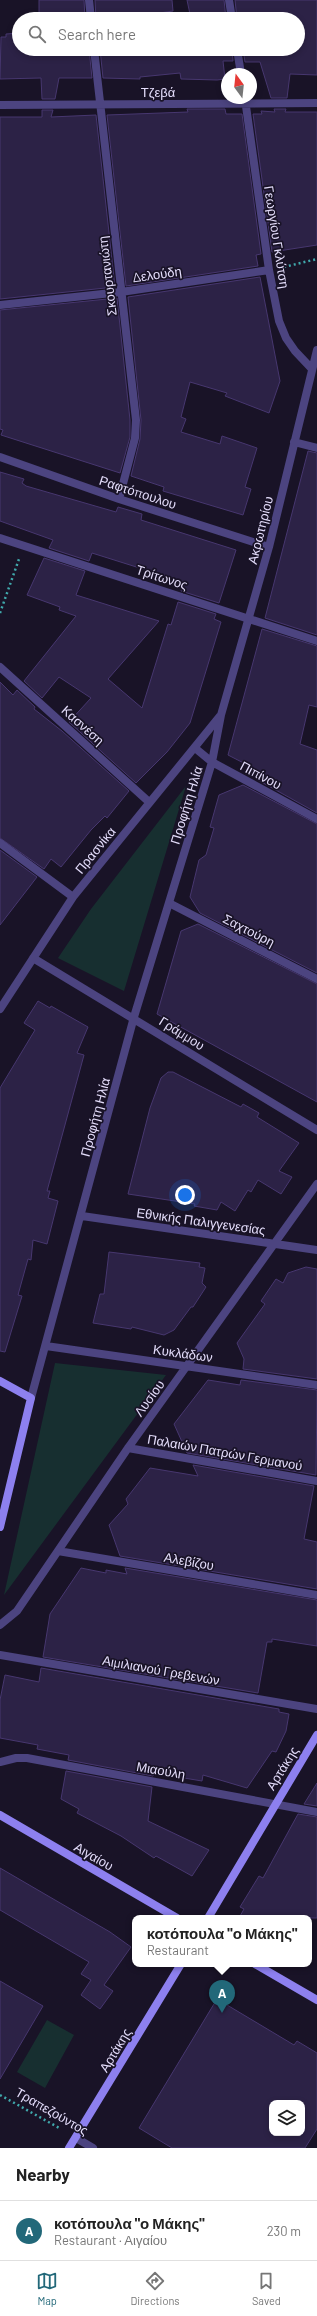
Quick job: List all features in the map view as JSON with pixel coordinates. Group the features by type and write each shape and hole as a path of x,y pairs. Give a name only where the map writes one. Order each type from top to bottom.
{"street":[{"path":"89,0 90,12"},
{"path":"229,0 231,12"},
{"name":"Σκουρτανιώτη","path":"95,56 136,420 135,438 119,499"},
{"path":"238,56 240,68"},
{"name":"Τζεβά","path":"0,105 221,101"},
{"name":"Τζεβά","path":"257,101 317,103"},
{"name":"Γεωργίου Γκλύτση","path":"245,104 269,270 279,321 286,338 295,351 312,368"},
{"name":"Δελούδη","path":"0,306 121,292 269,270"},
{"name":"Ακρωτηρίου","path":"222,715 248,617 269,547 317,350"},
{"path":"294,442 317,448"},
{"name":"Ραφτόπουλου","path":"0,457 119,499 269,547"},
{"name":"Τρίτωνος","path":"0,538 248,617 317,641"},
{"name":"Κασνέση","path":"0,667 149,802"},
{"name":"Πρασνίκα","path":"0,1009 4,994 33,958 73,897 149,802 222,715"},
{"name":"Προφήτη Ηλία","path":"0,1527 31,1398 82,1216 134,1017 212,762 222,715"},
{"name":"Πιπίνου","path":"195,748 212,762 317,819"},
{"path":"0,843 73,897"},
{"name":"Σαχτούρη","path":"169,903 317,979"},
{"name":"Γράμμου","path":"33,958 134,1017 317,1130"},
{"name":"Λυσίου","path":"0,1626 17,1611 128,1448 317,1184"},
{"name":"Εθνικής Παλιγγενεσίας","path":"82,1216 317,1250"},
{"name":"Κυκλάδων","path":"46,1346 187,1365 317,1385"},
{"path":"0,1381 31,1398"},
{"name":"Παλαιών Πατρών Γερμανού","path":"128,1448 317,1481"},
{"name":"Αλεβίζου","path":"58,1551 317,1595"},
{"name":"Αιμιλιανού Γρεβενών","path":"0,1655 317,1709"},
{"name":"Αρτάκης","path":"210,1915 275,1803 317,1735"},
{"name":"Μιαούλη","path":"0,1762 16,1758 27,1758 317,1812"},
{"name":"Αιγαίου","path":"0,1815 172,1915"},
{"name":"Αρτάκης","path":"69,2148 179,1967"},
{"path":"260,1967 317,2000"},
{"name":"Τραπεζούντος","path":"76,2138 93,2148"}],"path":[{"path":"269,270 317,259"},
{"path":"0,614 24,546"},
{"name":"Τραπεζούντος","path":"0,2095 76,2138"}],"green space":[{"path":"186,786 124,991 58,958 91,909"},
{"path":"55,1363 166,1375 4,1595"},
{"path":"47,2020 74,2035 45,2088 17,2072"}],"building":[{"path":"39,0 84,0 85,12 39,12"},
{"path":"95,0 172,0 173,11 166,12 96,12"},
{"path":"187,0 224,0 225,12 190,12"},
{"path":"235,0 317,0 317,75 290,74 287,98 271,98 260,62 245,62 244,56 305,56 305,12 236,12"},
{"path":"6,34 12,34 12,56 90,56 92,78 59,78 55,99 42,99 41,78 0,79 1,37 6,37"},
{"path":"101,56 233,56 233,61 223,61 224,68 221,68 221,80 181,79 180,73 140,77 140,79 103,78"},
{"path":"187,109 225,109 226,114 242,114 261,254 256,255 258,266 126,286 107,115 188,112"},
{"path":"274,109 286,109 285,112 317,112 317,245 272,252 253,114 262,114 261,111 275,112"},
{"path":"42,110 53,110 51,117 96,115 115,287 0,299 0,117 42,117"},
{"path":"260,277 280,381 269,413 225,396 227,393 190,382 181,417 186,419 181,432 220,444 222,436 257,448 245,487 251,489 243,515 163,491 164,487 131,476 140,439 141,420 128,297"},
{"path":"117,298 130,420 130,437 120,473 1,435 3,430 0,429 0,310"},
{"path":"308,451 317,453 317,635 265,618"},
{"path":"0,472 24,479 22,483 26,486 116,512 118,507 142,514 141,520 236,550 219,603 181,591 184,582 92,553 89,561 49,548 53,540 0,521"},
{"path":"44,558 85,571 76,595 159,621 108,679 142,708 168,624 171,625 178,602 216,614 214,619 221,622 190,723 167,752 136,783 69,722 91,698 59,677 42,698 24,681 76,616 59,610 60,607 27,595"},
{"path":"262,629 317,646 317,707 309,705 300,744 317,750 317,813 256,779 267,775 228,755"},
{"path":"0,682 13,695 17,690 35,707 34,709 62,731 129,791 107,818 105,816 91,830 61,867 51,859 44,869 0,838"},
{"path":"243,785 317,824 317,973 200,913 190,897 199,860 206,855 214,828 210,827 219,795"},
{"path":"0,850 37,877 0,925"},
{"path":"198,924 317,984 317,1102 157,1014 181,931"},
{"path":"38,1001 50,1008 51,1006 88,1027 77,1053 84,1055 47,1191 50,1191 48,1198 58,1201 47,1244 33,1240 31,1260 28,1259 18,1295 22,1296 5,1352 0,1351 0,1088 35,1030 24,1023"},
{"path":"168,1072 173,1072 241,1107 243,1104 259,1113 257,1117 299,1143 279,1171 292,1177 281,1194 258,1180 251,1192 248,1190 235,1211 221,1202 217,1210 194,1206 195,1204 128,1194 150,1108 161,1078"},
{"path":"109,1252 200,1263 199,1267 205,1268 202,1283 206,1287 193,1307 191,1307 174,1330 164,1335 132,1327 131,1329 93,1323 100,1294 104,1294"},
{"path":"306,1267 317,1269 317,1379 243,1369 244,1359 237,1343 265,1304 261,1301 276,1279 283,1283 288,1273"},
{"path":"208,1380 240,1385 241,1380 317,1390 316,1475 187,1453 174,1424"},
{"path":"193,1465 314,1486 304,1539 317,1542 317,1589 120,1556 109,1525 128,1504 126,1499 150,1468 198,1476"},
{"path":"81,1568 106,1573 106,1570 127,1574 125,1568 317,1600 317,1646 272,1639 272,1642 267,1642 258,1693 43,1657 50,1614"},
{"path":"41,1668 279,1709 279,1712 289,1714 286,1731 276,1752 272,1751 247,1788 203,1775 202,1781 154,1773 153,1776 68,1760 69,1755 37,1749 38,1745 0,1738 0,1700 5,1675 39,1682"},
{"path":"66,1771 152,1787 148,1821 209,1850 192,1876 156,1856 154,1858 121,1836 77,1813 79,1809 61,1799"},
{"path":"317,1783 317,1806 304,1804"},
{"path":"298,1814 317,1817 317,1918 312,1918 312,1915 241,1915 244,1909 240,1907 259,1876 263,1878"},
{"path":"0,1868 110,1932 131,1947 104,1985 113,1991 100,2009 81,1995 91,1980 81,1974 89,1962 0,1910"},
{"path":"0,1981 43,2006 0,2079"},
{"path":"217,1999 294,2045 297,2041 317,2053 317,2129 305,2148 172,2148 139,2128"}],"place":[{"name":"κοτόπουλα \"ο Μάκης\"","path":"222,2013"}]}
